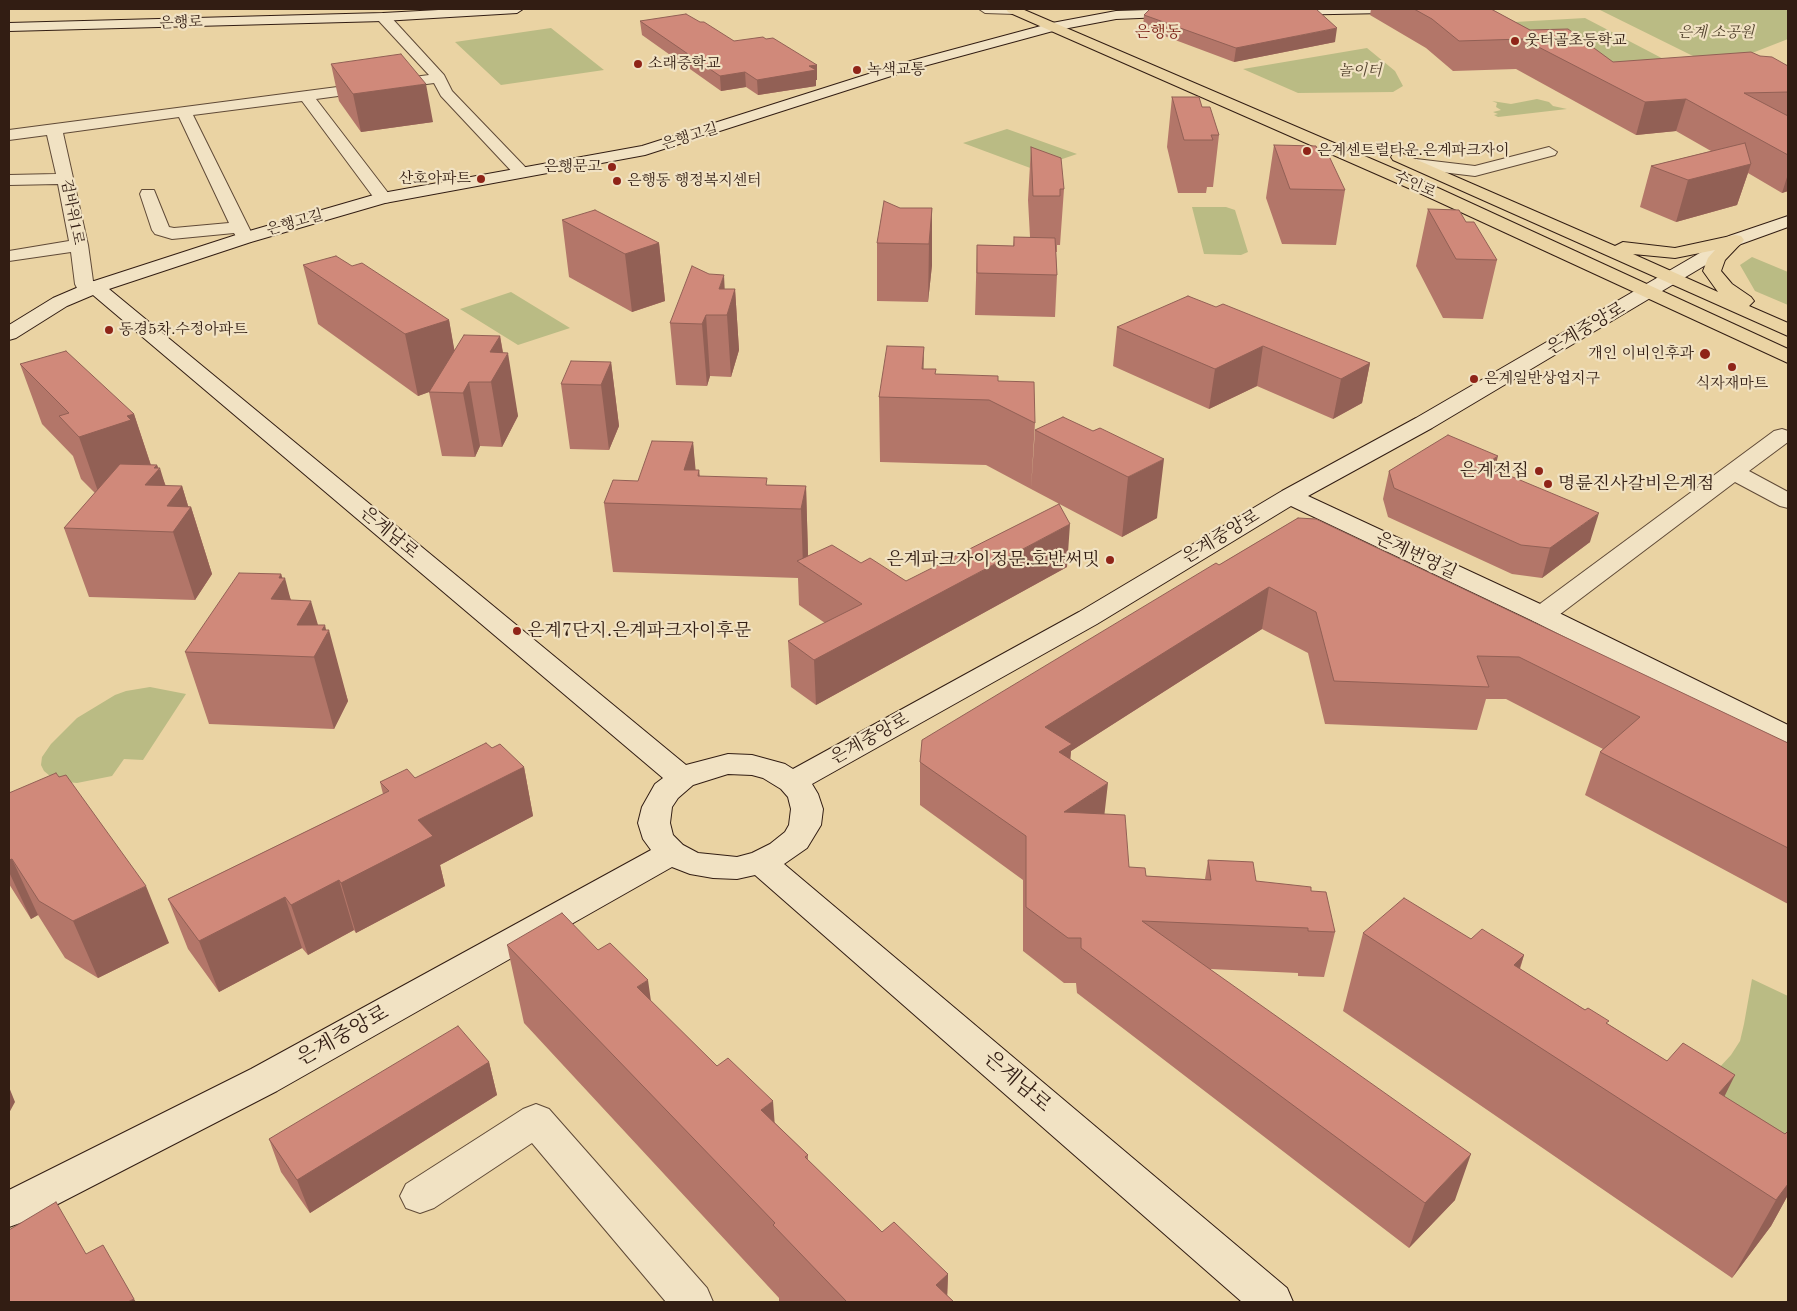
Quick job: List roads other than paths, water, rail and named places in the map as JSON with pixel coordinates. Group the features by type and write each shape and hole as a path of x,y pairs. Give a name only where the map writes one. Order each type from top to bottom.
{"main road":[{"name":"수인로","path":"1013,9 1418,186 1788,357"},
{"path":"1042,9 1140,47"},
{"name":"수인로","path":"1382,150 1780,326"},
{"path":"1553,224 1624,247 1657,252 1681,252 1734,240"},
{"path":"1734,240 1717,258 1712,271 1732,294 1758,308 1780,326"}],"street":[{"name":"은행로","path":"9,28 383,17 517,9"},
{"path":"984,9 1013,9"},
{"path":"1265,12 1385,9"},
{"name":"은행고길","path":"9,334 60,302 95,287 242,233 383,198 645,150 838,90 908,66 1052,27 1122,15 1198,13"},
{"path":"383,17 439,78 446,93 522,173"},
{"path":"9,135 305,94 439,78"},
{"path":"305,94 383,198"},
{"path":"148,194 161,230 172,234 242,233 184,111"},
{"name":"검바위1로","path":"54,129 79,245 84,284 95,287"},
{"path":"1416,164 1475,171 1549,152"},
{"path":"1475,171 1475,182 1493,198"},
{"path":"9,180 66,180"},
{"path":"1734,240 1788,221"},
{"name":"은계중앙로","path":"792,782 1088,618 1290,496 1424,423 1650,292 1734,240"},
{"path":"9,256 79,245"},
{"name":"은계남로","path":"95,287 682,778"},
{"path":"1542,615 1782,436"},
{"path":"1733,472 1788,501"},
{"name":"은계번영길","path":"1290,496 1542,615 1788,737"},
{"path":"752,765 774,771 792,782 802,794 807,809 805,825 796,840 781,852 761,862 737,868 713,868 690,863 672,853 659,839 654,823 656,807 666,791 682,778 704,769 720,766 752,765"},
{"name":"은계중앙로","path":"9,1209 264,1080 672,853"},
{"name":"은계남로","path":"761,862 1272,1302"},
{"path":"420,1196 536,1120 692,1302"}],"place":[{"name":"웃터골초등학교","path":"1515,41"},
{"name":"소래중학교","path":"638,64"},
{"name":"녹색교통","path":"857,70"},
{"name":"은계센트럴타운.은계파크자이","path":"1307,151"},
{"name":"은행문고","path":"612,167"},
{"name":"산호아파트","path":"481,179"},
{"name":"은행동 행정복지센터","path":"617,181"},
{"name":"동경5차.수정아파트","path":"109,330"},
{"name":"개인 이비인후과","path":"1705,354"},
{"name":"식자재마트","path":"1732,367"},
{"name":"은계일반상업지구","path":"1474,379"},
{"name":"은계전집","path":"1539,471"},
{"name":"명륜진사갈비은계점","path":"1548,484"},
{"name":"은계파크자이정문.호반써밋","path":"1110,560"},
{"name":"은계7단지.은계파크자이후문","path":"517,631"}],"district":[{"name":"은행동","path":"1158,33"}],"park label":[{"name":"은계 소공원","path":"1716,33"},
{"name":"놀이터","path":"1360,71"}]}
